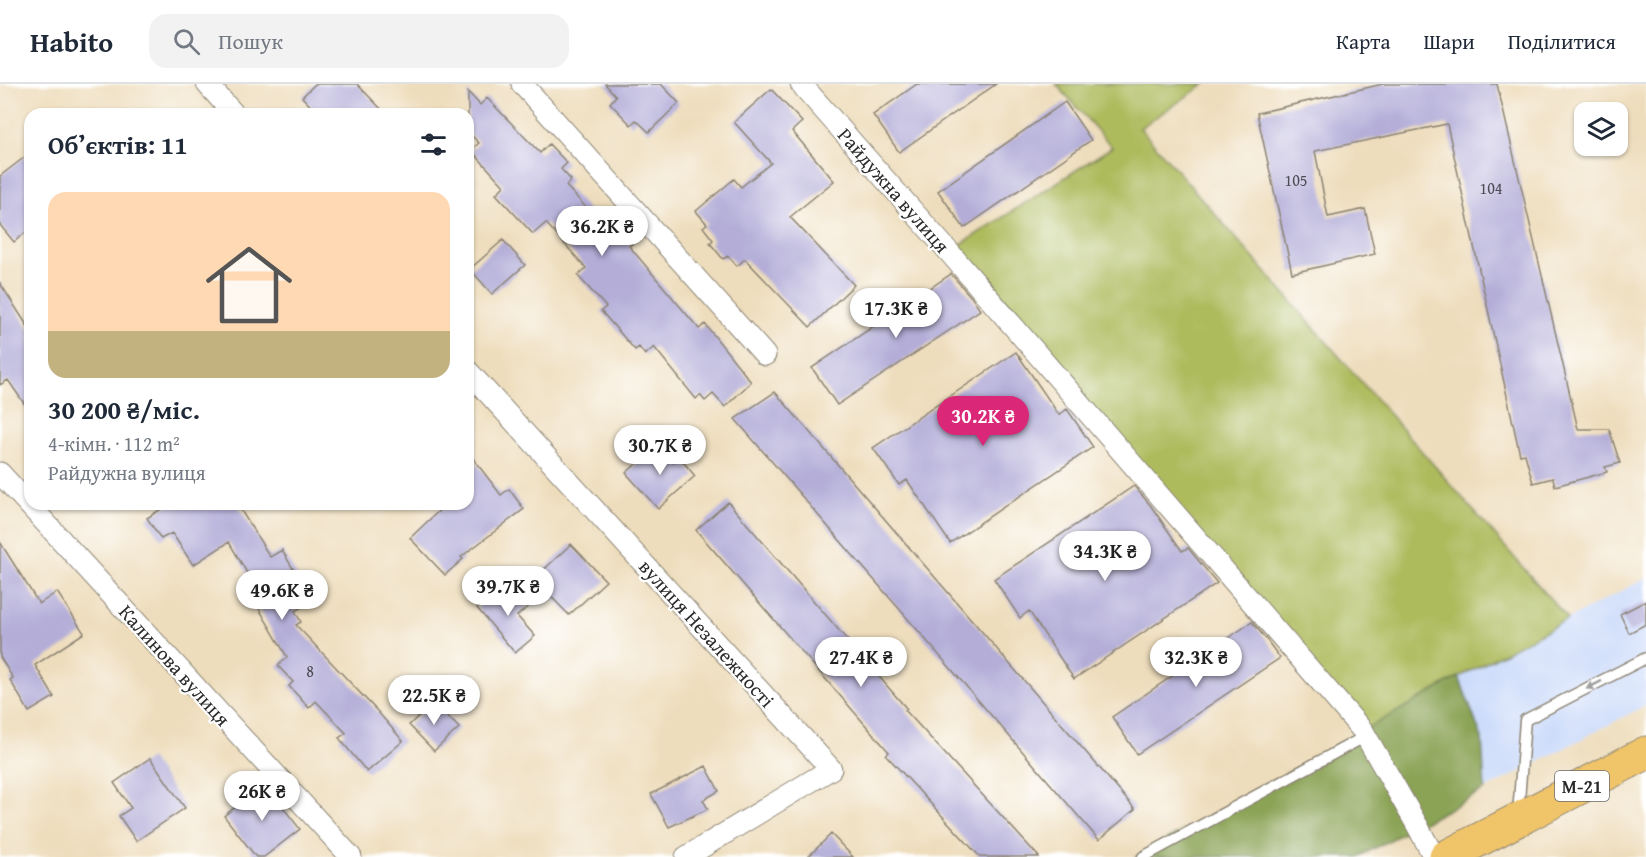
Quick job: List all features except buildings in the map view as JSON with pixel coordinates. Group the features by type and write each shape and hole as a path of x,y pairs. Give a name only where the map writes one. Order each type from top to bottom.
{"highway":[{"name":"М-21","path":"1446,857 1646,753"}],"street":[{"path":"207,84 229,108"},
{"path":"522,84 765,355"},
{"name":"Райдужна вулиця","path":"801,84 965,270 1366,736 1434,857"},
{"name":"вулиця Незалежності","path":"474,378 831,769 686,857"},
{"name":"Калинова вулиця","path":"0,473 24,499"},
{"name":"Калинова вулиця","path":"34,510 351,857"}],"lane":[{"path":"1517,820 1525,720 1646,658"},
{"path":"1143,857 1366,736"}],"shaded area":[{"path":"1646,578 1646,705 1485,790 1482,739 1459,677"}],"green space":[{"path":"1056,84 1205,84 1140,128 1568,619 1363,731 949,252 1112,147"},
{"path":"1459,677 1482,739 1485,790 1358,857 1136,857"}]}
